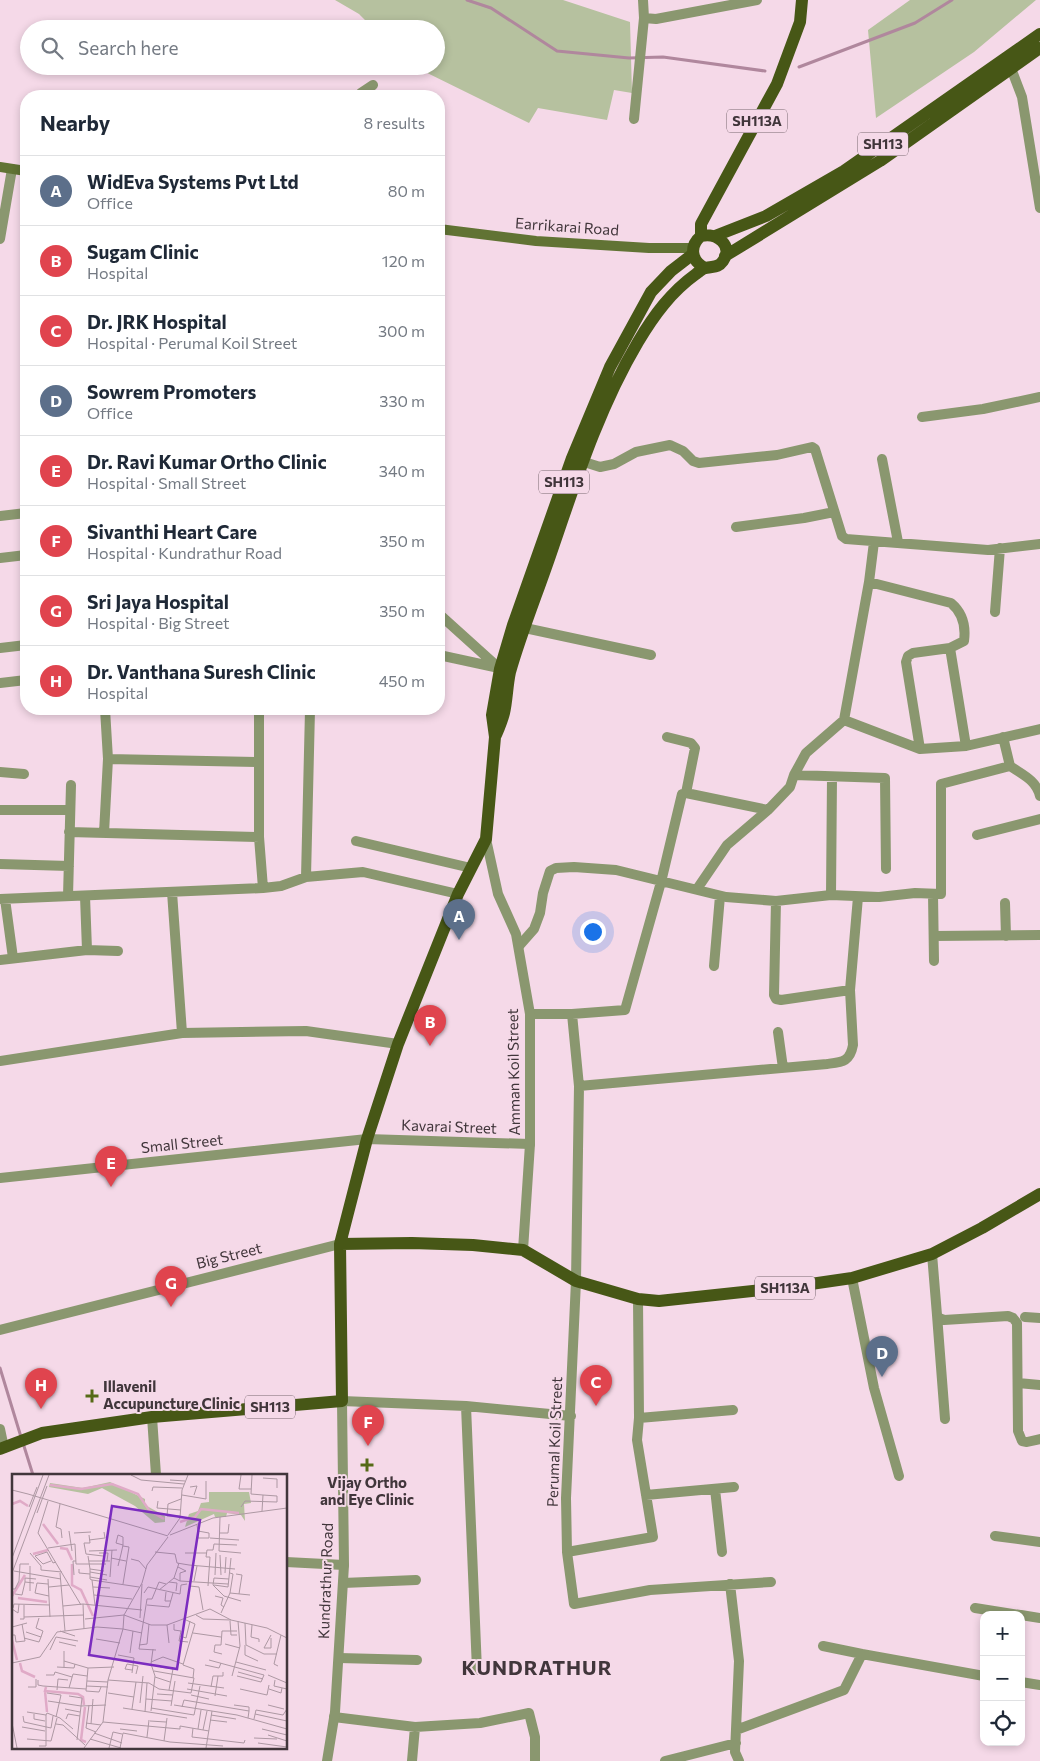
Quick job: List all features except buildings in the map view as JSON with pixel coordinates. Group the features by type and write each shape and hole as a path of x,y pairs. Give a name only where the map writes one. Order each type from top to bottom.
{"main road":[{"name":"SH113A","path":"701,236 701,224 777,84 800,22 802,0"},
{"name":"SH113","path":"505,670 525,628 577,460 601,416 630,355 664,302 683,283 705,268 718,266 725,256 880,162 1009,63 1040,34"},
{"name":"SH113","path":"2,1448 42,1433 152,1417 342,1401 340,1244 367,1139 398,1044 458,894 486,839 495,737 492,715 505,670 513,625 577,460 610,367 651,292 670,271 693,251 697,240 701,236 715,236 766,216 844,170 1009,63 1040,48"},
{"path":"0,168 20,170"},
{"name":"Earrikarai Road","path":"445,230 536,242 693,251"},
{"path":"715,236 723,242 726,248 725,256"},
{"path":"693,251 699,264 705,268"},
{"name":"SH113A","path":"340,1244 447,1244 523,1250 576,1281 638,1299 659,1301 790,1287 852,1278 932,1254 982,1228 1040,1194"}],"street":[{"path":"634,119 644,18 643,0"},
{"path":"644,18 656,19 757,0"},
{"path":"1009,63 1022,97 1035,142 1040,208"},
{"path":"366,90 373,85"},
{"path":"0,239 12,169"},
{"path":"922,417 983,409 1040,397"},
{"path":"577,460 600,467 614,464 636,452 670,445 683,451 696,463 777,455 812,446 815,449 842,536 846,539 988,550 1040,544"},
{"path":"882,459 898,542"},
{"path":"736,527 834,512"},
{"path":"0,516 20,514"},
{"path":"696,889 726,845 768,810 790,787 806,753 844,720 869,582 874,542"},
{"path":"995,612 1000,548"},
{"path":"0,558 20,556"},
{"path":"869,582 951,603 960,612 964,623 964,641 950,648 913,653 908,656 906,662 920,749"},
{"path":"445,619 505,670"},
{"path":"525,628 651,655"},
{"path":"0,648 20,646"},
{"path":"950,648 966,746"},
{"path":"445,656 505,670"},
{"path":"0,683 20,681"},
{"path":"104,833 108,759 105,715"},
{"path":"259,715 259,837 263,888"},
{"path":"306,877 310,715"},
{"path":"844,720 920,749 966,746 1040,729"},
{"path":"667,737 691,743 694,748 686,793"},
{"path":"1003,737 1010,766 1032,780 1039,791"},
{"path":"108,759 258,762"},
{"path":"519,946 534,929 540,913 543,893 550,871 556,868 574,867 616,870 720,896 776,900 831,895 858,897 941,894 941,784 1010,766"},
{"path":"0,772 24,774"},
{"path":"794,775 885,778 886,869"},
{"path":"831,895 832,777"},
{"path":"68,896 71,785"},
{"path":"530,1014 572,1014 625,1010 661,882 682,794 686,793 768,810"},
{"path":"0,810 70,810"},
{"path":"977,835 1040,820"},
{"path":"69,832 259,837"},
{"name":"Amman Koil Street","path":"486,839 498,894 516,934 530,1014 530,1144 523,1250"},
{"path":"356,841 471,868"},
{"path":"0,864 69,866"},
{"path":"13,958 3,899 263,888 281,886 306,877 363,872 458,894"},
{"path":"172,892 182,1033"},
{"path":"933,894 934,961"},
{"path":"85,896 86,950"},
{"path":"714,966 720,896"},
{"path":"579,1086 843,1062 851,1054 853,1045 850,990 858,897"},
{"path":"776,900 774,995 776,999 781,1000 850,990"},
{"path":"1005,904 1006,936"},
{"path":"934,936 1040,935"},
{"path":"0,960 86,950 118,951"},
{"name":"Perumal Koil Street","path":"572,1014 579,1086 576,1281 566,1498 567,1552 574,1604 650,1590 730,1584"},
{"path":"0,1061 182,1033 306,1032 398,1044"},
{"path":"778,1032 783,1068"},
{"name":"Kavarai Street","path":"367,1139 530,1144"},
{"name":"Small Street","path":"0,1178 367,1139"},
{"name":"Big Street","path":"5,1328 340,1244"},
{"path":"932,1254 945,1419"},
{"path":"852,1278 874,1388 899,1476"},
{"path":"567,1552 653,1537 637,1440 638,1299"},
{"path":"937,1314 939,1318 944,1320 1008,1316 1013,1318 1016,1323 1018,1431 1022,1441 1040,1440"},
{"path":"1025,1317 1040,1318"},
{"path":"1018,1383 1040,1385"},
{"path":"342,1401 466,1406 571,1416"},
{"name":"Kundrathur Road","path":"327,1761 334,1718 344,1565 342,1401"},
{"path":"466,1406 477,1670"},
{"path":"638,1418 733,1410"},
{"path":"152,1417 156,1474"},
{"path":"0,1429 2,1448"},
{"path":"646,1496 734,1487"},
{"path":"715,1489 722,1552"},
{"path":"995,1536 1040,1542"},
{"path":"288,1562 344,1565"},
{"path":"343,1583 416,1580"},
{"path":"739,1761 736,1752 736,1730 739,1662 730,1584 771,1582"},
{"path":"975,1608 995,1611"},
{"path":"1025,1616 1040,1618"},
{"path":"824,1646 980,1675"},
{"path":"736,1730 844,1690 862,1654"},
{"path":"338,1658 417,1660"},
{"path":"1025,1683 1040,1685"},
{"path":"334,1718 415,1726 480,1722 529,1713 535,1737 535,1761"},
{"path":"412,1761 415,1726"},
{"path":"664,1761 736,1743"}],"green space":[{"path":"335,0 563,0 630,22 632,93 614,90 607,120 538,108 529,123 431,75 445,75 445,20 365,20 359,14"},
{"path":"910,0 1036,0 974,52 876,118 868,30"}],"waterway":[{"path":"467,0 491,8 557,51 629,58 663,57 765,71"},
{"path":"799,67 915,23 952,0"},
{"path":"0,1368 21,1437"},
{"path":"23,1443 33,1474"}],"place":[{"name":"WidEva Systems Pvt Ltd","path":"459,940"},
{"name":"Sugam Clinic","path":"430,1046"},
{"name":"Dr. Ravi Kumar Ortho Clinic","path":"111,1187"},
{"name":"Sri Jaya Hospital","path":"171,1307"},
{"name":"Sowrem Promoters","path":"882,1377"},
{"name":"Illavenil Accupuncture Clinic","path":"92,1396"},
{"name":"Dr. JRK Hospital","path":"596,1406"},
{"name":"Dr. Vanthana Suresh Clinic","path":"41,1409"},
{"name":"Sivanthi Heart Care","path":"368,1446"},
{"name":"Vijay Ortho and Eye Clinic","path":"367,1465"}],"district":[{"name":"KUNDRATHUR","path":"537,1668"}]}
